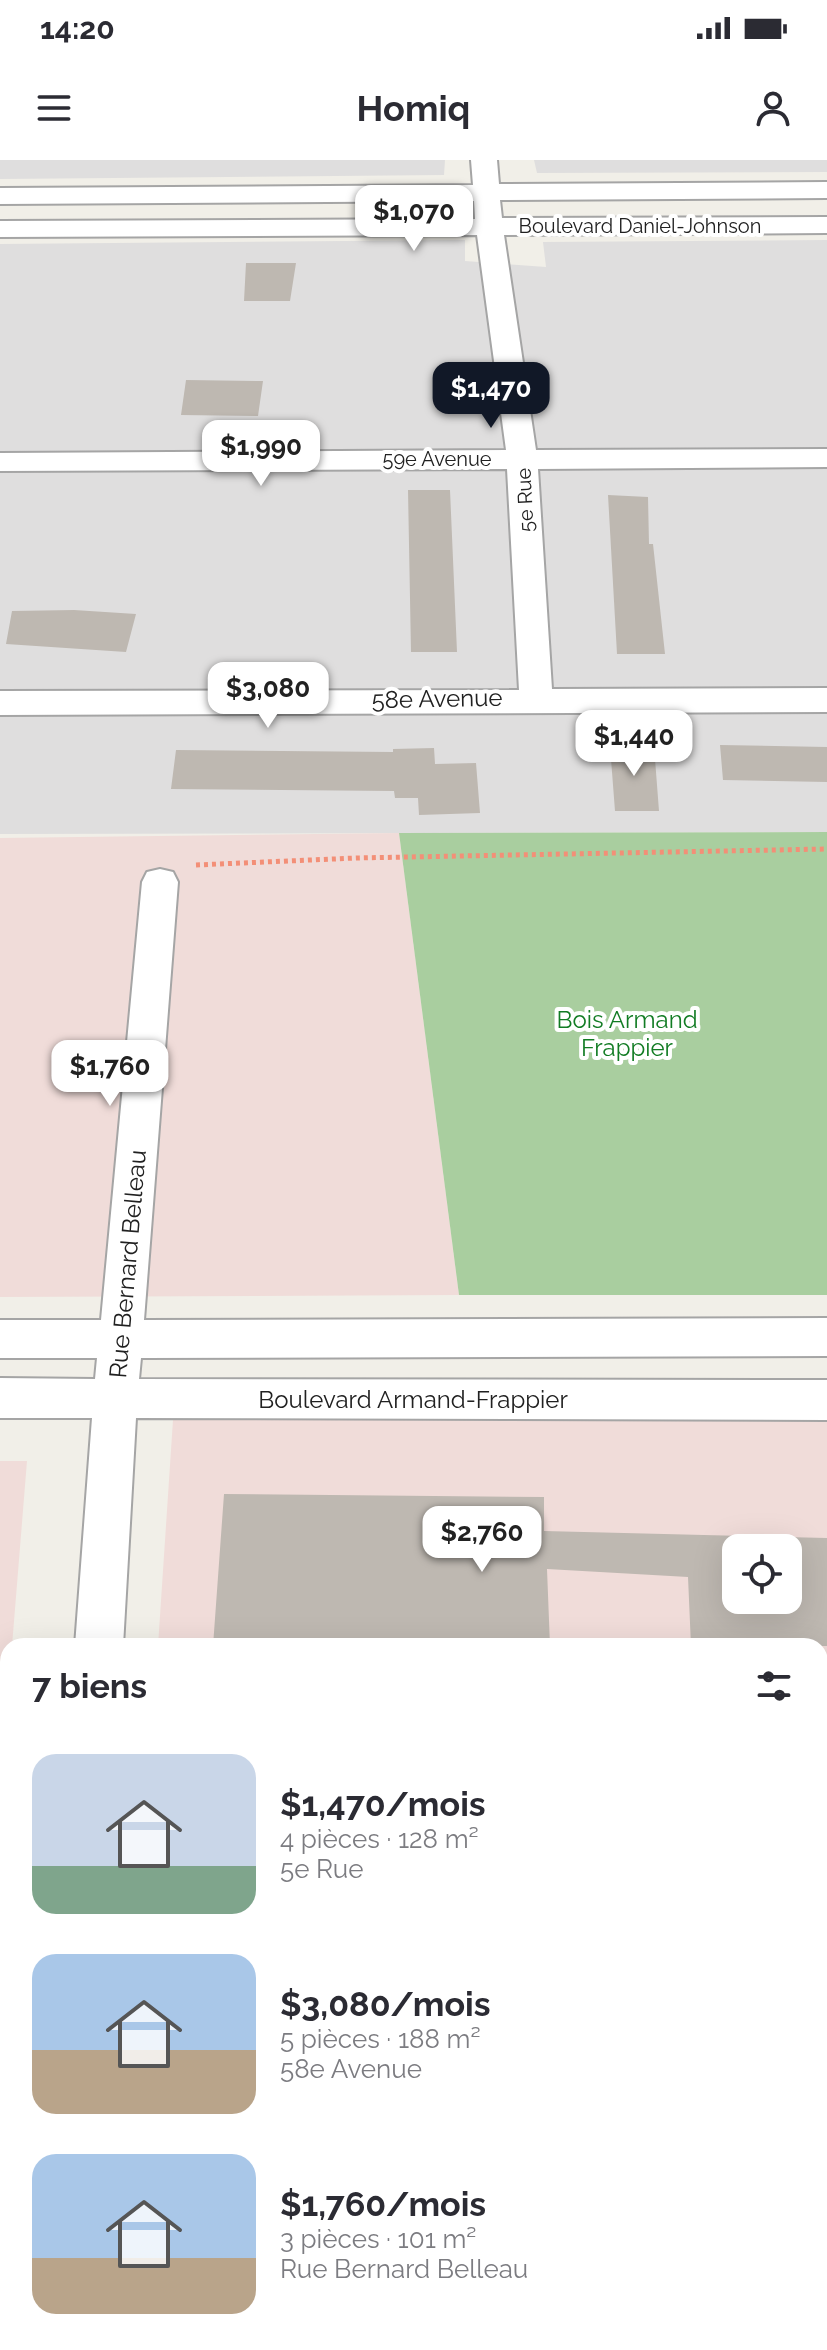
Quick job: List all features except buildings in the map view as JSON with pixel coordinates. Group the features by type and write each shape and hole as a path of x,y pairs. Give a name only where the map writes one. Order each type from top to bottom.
{"street":[{"name":"5e Rue","path":"484,160 489,227 522,459 536,698"},
{"name":"Boulevard Daniel-Johnson","path":"0,196 827,190"},
{"path":"117,228 119,195"},
{"name":"Boulevard Daniel-Johnson","path":"0,229 827,225"},
{"name":"59e Avenue","path":"0,462 827,458"},
{"name":"58e Avenue","path":"0,703 536,698 827,700"},
{"name":"Rue Bernard Belleau","path":"100,1638 116,1397 160,882"},
{"path":"0,1339 827,1337"},
{"name":"Boulevard Armand-Frappier","path":"0,1398 827,1400"}],"path":[{"path":"160,882 178,870 223,862 827,849"}],"shaded area":[{"path":"0,160 445,160 444,175 0,179"},
{"path":"534,160 827,160 827,172 537,173"},
{"path":"465,240 465,261 546,267 543,242 827,240 827,832 0,834 0,244"},
{"path":"399,833 459,1295 0,1297 0,838"},
{"path":"173,1420 827,1420 827,1638 159,1638"},
{"path":"0,1461 27,1461 13,1638 0,1638"}],"green space":[{"name":"Bois Armand Frappier","path":"827,832 827,1295 459,1295 399,833"}]}
